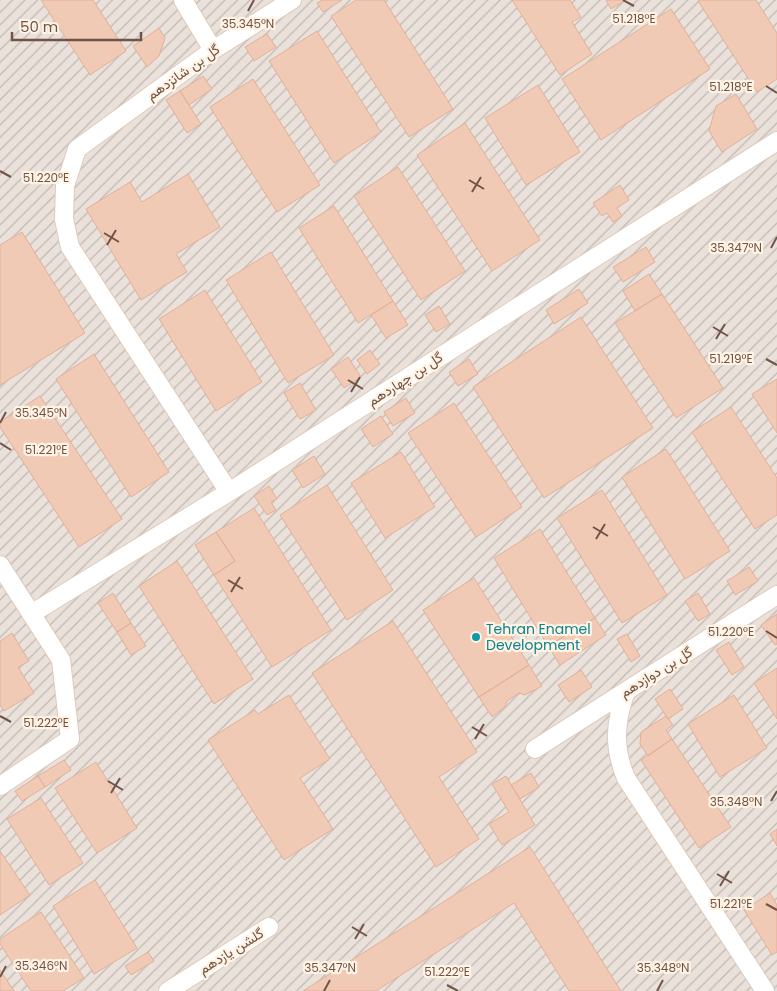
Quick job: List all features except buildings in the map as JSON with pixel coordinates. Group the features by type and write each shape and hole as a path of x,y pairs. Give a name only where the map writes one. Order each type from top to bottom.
{"street":[{"path":"183,0 214,50"},
{"name":"گل بن شانزدهم","path":"229,492 70,247 64,219 65,186 77,149 214,50 292,0"},
{"name":"گل بن چهاردهم","path":"31,614 229,492 777,141"},
{"path":"0,565 61,660 70,739 0,786"},
{"name":"گل بن دوازدهم","path":"535,749 777,595"},
{"path":"626,691 619,710 617,734 618,760 626,778 764,991"},
{"name":"گلشن یازدهم","path":"168,991 270,927"}],"shaded area":[{"path":"0,0 777,0 777,991 0,991"}],"place":[{"name":"Tehran Enamel Development","path":"476,637"}]}
